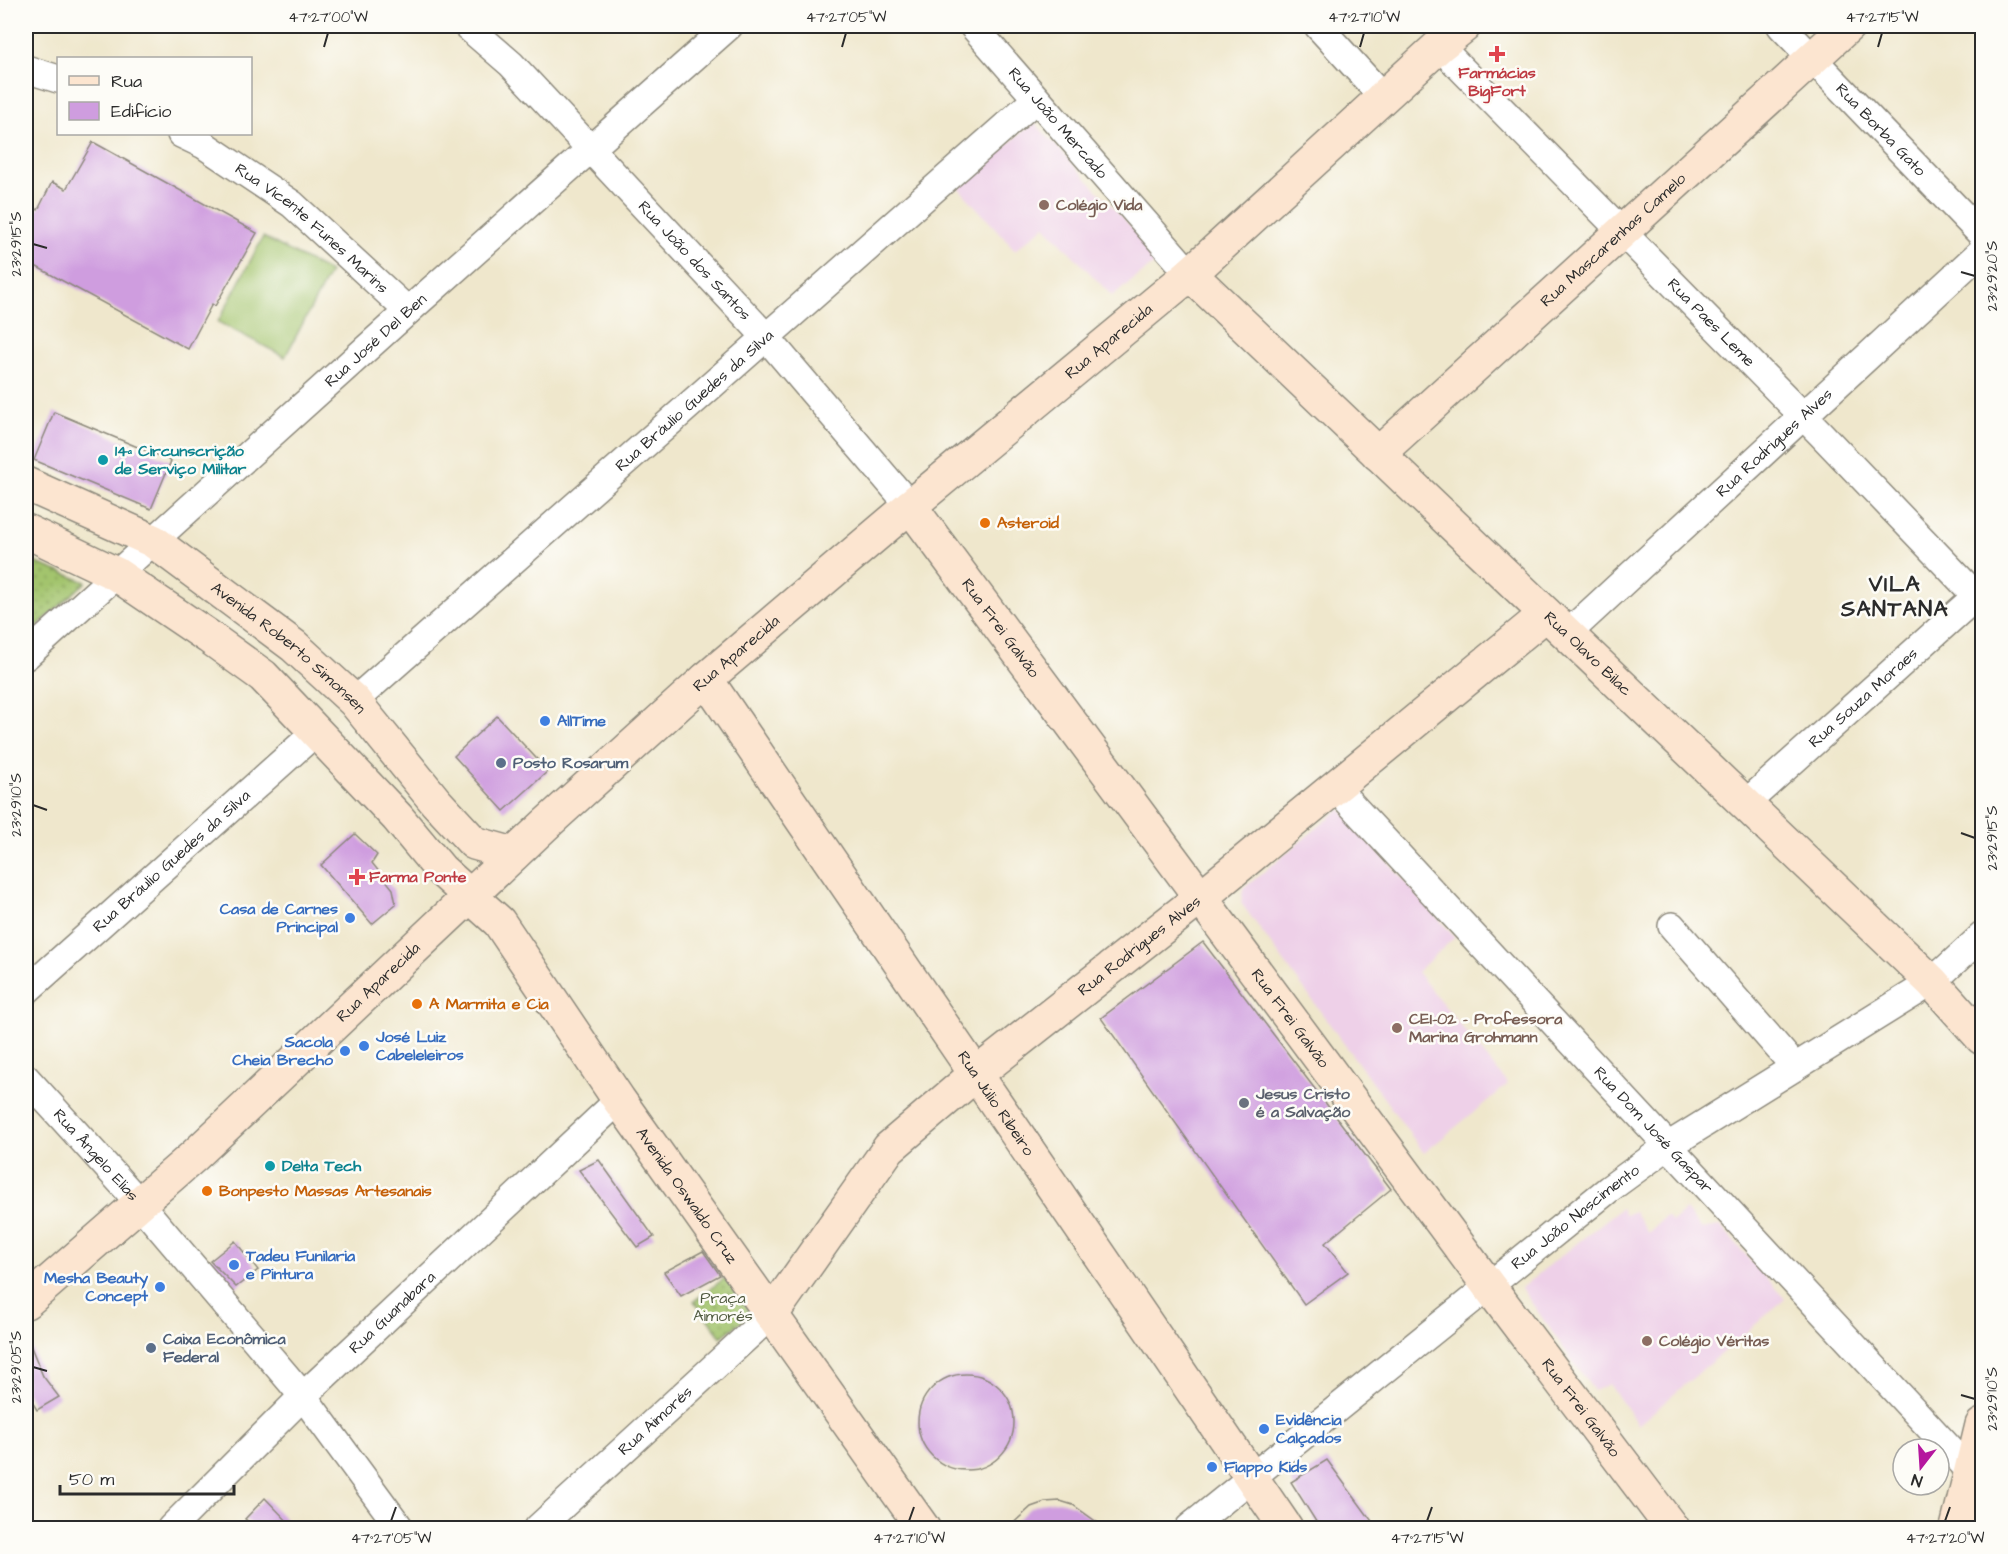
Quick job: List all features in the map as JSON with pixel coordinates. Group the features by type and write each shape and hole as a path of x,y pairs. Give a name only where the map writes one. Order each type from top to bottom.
{"main road":[{"name":"Rua Mascarenhas Camelo","path":"1378,454 1848,26"},
{"name":"Rua Aparecida","path":"26,1302 203,1148 514,854 706,679 1190,274 1452,36"},
{"name":"Rua Olavo Bilac","path":"1190,274 1932,982 1983,1038"},
{"name":"Avenida Roberto Simonsen","path":"26,484 153,541 294,646 354,701 436,802 474,843 514,854"},
{"name":"Rua Frei Galvão","path":"910,506 1488,1286 1672,1528"},
{"path":"26,531 117,574 263,676 317,730 397,817 441,870 470,897"},
{"name":"Rua Rodrigues Alves","path":"772,1314 889,1148 976,1074 1200,898 1335,788 1557,624"},
{"name":"Rua Júlio Ribeiro","path":"706,679 1286,1528"},
{"name":"Avenida Oswaldo Cruz","path":"470,897 499,922 619,1100 923,1528"},
{"path":"1957,1528 1978,1447"}],"street":[{"name":"Rua João dos Santos","path":"466,26 511,64 766,337 910,506"},
{"name":"Rua José Del Ben","path":"26,657 408,310 729,26"},
{"name":"Rua João Mercado","path":"973,26 1190,274"},
{"path":"1318,26 1383,97"},
{"name":"Rua Borba Gato","path":"1781,26 1983,235"},
{"name":"Rua Paes Leme","path":"1452,36 1622,232 1981,596"},
{"path":"26,69 57,79"},
{"name":"Rua Bráulio Guedes da Silva","path":"354,701 1036,99"},
{"name":"Rua Vicente Funes Marins","path":"183,135 204,145 292,204 408,310"},
{"name":"Rua Rodrigues Alves","path":"1557,624 1802,417 1983,251"},
{"name":"Rua Souza Moraes","path":"1745,804 1981,596"},
{"name":"Rua Bráulio Guedes da Silva","path":"26,991 317,730"},
{"name":"Rua Dom José Gaspar","path":"1335,788 1668,1146 1978,1447"},
{"path":"1672,926 1795,1067"},
{"name":"Rua João Nascimento","path":"1189,1528 1609,1189 1668,1146 1932,982 1983,936"},
{"name":"Rua Ângelo Elias","path":"26,1078 140,1204 303,1396 400,1528"},
{"name":"Rua Guanabara","path":"171,1528 303,1396 619,1100"},
{"name":"Rua Aimorés","path":"538,1528 772,1314"}],"shaded area":[{"name":"Colégio Vida","path":"1034,122 1161,259 1112,296 1045,226 1015,250 956,185 989,161"},
{"name":"CEI-02 - Professora Marina Grohmann","path":"1340,809 1455,937 1417,972 1508,1084 1424,1153 1241,903 1243,889"},
{"name":"Colégio Véritas","path":"1621,1208 1625,1215 1634,1211 1648,1233 1666,1216 1672,1222 1686,1210 1701,1229 1720,1226 1785,1299 1638,1425 1609,1384 1594,1391 1521,1288"}],"green space":[{"path":"263,237 330,272 285,357 218,322"},
{"path":"26,559 86,582 26,636"},
{"name":"Praça Aimorés","path":"725,1278 752,1314 721,1337 694,1301"}],"building":[{"path":"93,142 257,233 215,306 212,304 188,349 26,261 26,203 38,210 52,182 66,189"},
{"name":"14ª Circunscrição de Serviço Militar","path":"54,412 171,461 151,509 34,460"},
{"name":"Posto Rosarum","path":"497,716 548,771 504,811 454,756"},
{"name":"Farma Ponte","path":"355,834 377,855 372,863 393,889 396,904 372,924 321,865"},
{"name":"Jesus Cristo é a Salvação","path":"1203,942 1391,1189 1325,1243 1348,1272 1304,1304 1101,1018"},
{"path":"599,1160 654,1237 637,1247 579,1170"},
{"name":"Tadeu Funilaria e Pintura","path":"235,1241 258,1270 236,1287 210,1261"},
{"path":"703,1251 720,1275 681,1296 664,1272"},
{"path":"26,1335 43,1376 59,1397 37,1410 26,1392"},
{"path":"966,1374 985,1377 1000,1388 1011,1403 1014,1422 1011,1441 1000,1456 985,1467 966,1470 947,1467 932,1456 921,1441 918,1422 921,1403 932,1388 947,1377"},
{"path":"1327,1460 1377,1528 1320,1528 1291,1482"},
{"path":"265,1498 294,1528 256,1528 245,1519"},
{"path":"1060,1501 1073,1505 1105,1528 1008,1528 1031,1507 1045,1502"}],"place":[{"name":"Farmácias BigFort","path":"1497,54"},
{"name":"Colégio Vida","path":"1044,205"},
{"name":"14ª Circunscrição de Serviço Militar","path":"103,460"},
{"name":"Asteroid","path":"985,523"},
{"name":"AllTime","path":"545,721"},
{"name":"Posto Rosarum","path":"501,763"},
{"name":"Farma Ponte","path":"357,877"},
{"name":"Casa de Carnes Principal","path":"350,918"},
{"name":"A Marmita e Cia","path":"417,1004"},
{"name":"CEI-02 - Professora Marina Grohmann","path":"1397,1028"},
{"name":"José Luiz Cabeleleiros","path":"364,1046"},
{"name":"Sacola Cheia Brecho","path":"345,1051"},
{"name":"Jesus Cristo é a Salvação","path":"1244,1103"},
{"name":"Delta Tech","path":"270,1166"},
{"name":"Bonpesto Massas Artesanais","path":"207,1191"},
{"name":"Tadeu Funilaria e Pintura","path":"234,1265"},
{"name":"Mesha Beauty Concept","path":"160,1287"},
{"name":"Colégio Véritas","path":"1647,1341"},
{"name":"Caixa Econômica Federal","path":"151,1348"},
{"name":"Evidência Calçados","path":"1264,1429"},
{"name":"Fiappo Kids","path":"1212,1467"}],"district":[{"name":"VILA SANTANA","path":"1895,596"}]}
